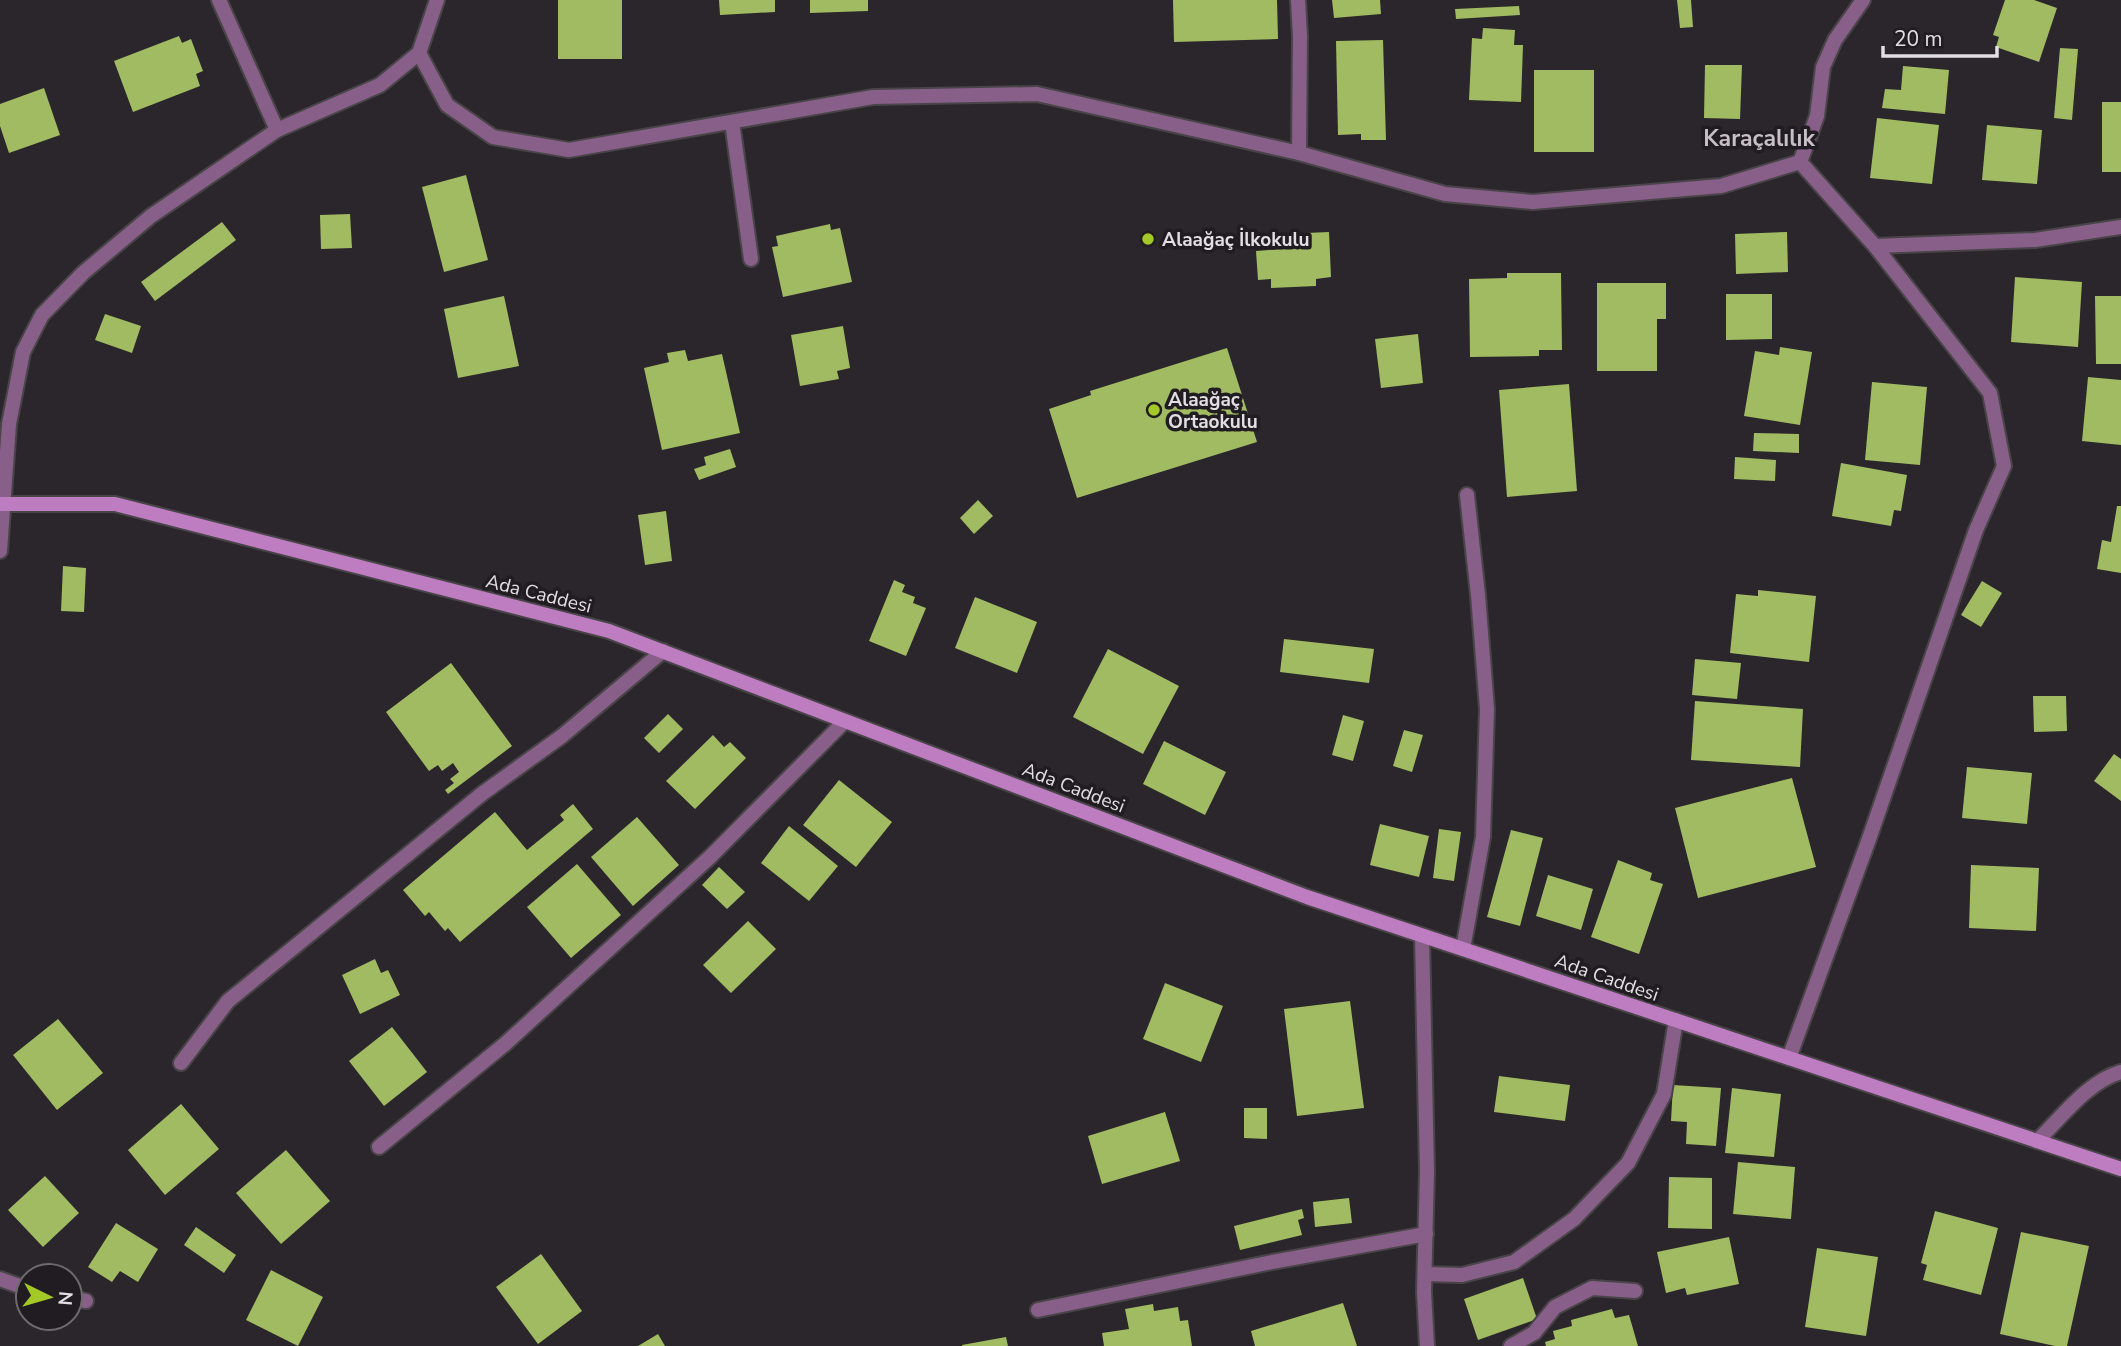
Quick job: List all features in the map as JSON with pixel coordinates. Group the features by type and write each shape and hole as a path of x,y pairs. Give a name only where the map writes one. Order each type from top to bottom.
{"main road":[{"name":"Ada Caddesi","path":"2,504 115,504 609,631 1307,897 2121,1169"}],"street":[{"path":"219,0 277,130"},
{"path":"0,551 9,424 23,352 42,315 83,272 152,216 277,130 380,85 419,52 437,0"},
{"path":"1298,0 1298,153"},
{"path":"1800,162 1817,116 1823,67 1835,40 1863,0"},
{"path":"419,52 447,106 494,137 569,150 873,97 1037,94 1298,153 1445,194 1533,202 1721,186 1800,162"},
{"path":"732,122 751,259"},
{"path":"1790,1058 1874,826 1976,530 2004,466 1990,393 1875,246 1800,162"},
{"path":"1875,246 2035,240 2121,227"},
{"path":"1463,949 1483,837 1488,709 1467,495"},
{"path":"181,1063 228,1001 483,793 562,736 663,651"},
{"path":"379,1147 505,1044 710,857 845,721"},
{"path":"1422,936 1427,1171 1424,1343"},
{"path":"1425,1274 1462,1275 1514,1262 1574,1219 1628,1163 1664,1094 1676,1020"},
{"path":"2037,1141 2084,1094 2110,1075 2121,1072"},
{"path":"1038,1310 1267,1263 1426,1234"},
{"path":"1511,1346 1534,1333 1555,1307 1592,1287 1635,1291"}],"building":[{"path":"558,0 622,0 622,59 558,59"},
{"path":"719,0 775,0 775,12 720,15"},
{"path":"810,0 868,0 868,11 810,13"},
{"path":"1173,0 1277,0 1278,39 1174,42"},
{"path":"1332,0 1380,0 1381,14 1334,18"},
{"path":"1677,0 1691,0 1693,27 1680,28"},
{"path":"2005,0 2034,0 2057,8 2039,62 1996,47 1999,37 1993,35"},
{"path":"1519,6 1520,15 1456,19 1455,9"},
{"path":"1483,28 1515,30 1514,45 1523,45 1521,102 1469,100 1472,38 1482,39"},
{"path":"179,36 182,43 191,39 203,71 196,74 200,86 133,112 114,61"},
{"path":"1383,40 1386,140 1361,140 1361,134 1338,135 1336,41"},
{"path":"2060,48 2078,49 2072,120 2054,118"},
{"path":"1705,65 1742,65 1740,119 1704,118"},
{"path":"1903,66 1949,70 1945,114 1882,108 1885,89 1901,90"},
{"path":"1534,70 1594,70 1594,152 1534,152"},
{"path":"44,88 60,135 9,153 0,126 0,104"},
{"path":"2102,102 2121,102 2121,172 2102,172"},
{"path":"1877,118 1939,125 1932,184 1870,178"},
{"path":"1987,125 2042,130 2037,184 1982,180"},
{"path":"466,175 488,260 444,272 422,187"},
{"path":"350,214 352,248 321,249 320,215"},
{"path":"222,222 236,240 155,301 141,282"},
{"path":"830,224 831,230 840,228 852,282 783,297 772,247 778,246 776,236"},
{"path":"1329,232 1331,277 1316,279 1316,286 1271,288 1271,279 1258,280 1256,251 1283,249 1283,234"},
{"path":"1787,232 1788,272 1736,274 1735,234"},
{"path":"1507,273 1561,273 1562,350 1539,350 1539,356 1470,357 1469,279 1507,278"},
{"path":"2015,277 2082,282 2078,347 2011,342"},
{"path":"1597,283 1666,283 1666,319 1657,319 1657,371 1597,371"},
{"path":"1726,294 1772,294 1772,339 1726,340"},
{"path":"504,296 519,366 458,378 444,309"},
{"path":"2095,296 2121,296 2121,364 2096,364"},
{"path":"105,314 141,326 132,353 95,340"},
{"path":"843,326 850,368 837,371 839,379 800,386 791,335"},
{"path":"1418,334 1423,383 1381,388 1375,339"},
{"path":"1780,347 1812,352 1800,425 1744,416 1755,351 1779,355"},
{"path":"1227,348 1257,442 1077,498 1049,409 1091,395 1090,391"},
{"path":"685,350 688,361 722,354 740,433 662,450 644,368 669,362 667,353"},
{"path":"2088,377 2121,380 2121,445 2082,441"},
{"path":"1872,382 1927,387 1920,465 1865,460"},
{"path":"1569,384 1577,491 1507,497 1499,390"},
{"path":"1754,433 1799,434 1799,453 1753,451"},
{"path":"730,449 736,467 699,480 694,469 706,465 704,457"},
{"path":"1735,457 1776,460 1775,481 1734,479"},
{"path":"1841,463 1907,475 1901,511 1894,510 1891,526 1832,516"},
{"path":"978,500 993,516 974,534 960,518"},
{"path":"2117,506 2121,506 2121,573 2097,569 2102,540 2111,542"},
{"path":"666,511 672,561 645,565 638,515"},
{"path":"63,566 86,568 84,612 61,611"},
{"path":"894,580 905,585 902,592 915,597 913,603 926,608 906,656 869,641"},
{"path":"1982,581 2002,593 1981,627 1961,615"},
{"path":"1758,590 1816,596 1809,662 1730,653 1736,594 1758,596"},
{"path":"975,597 1037,622 1017,673 955,648"},
{"path":"1284,639 1374,649 1369,683 1280,672"},
{"path":"1108,649 1179,686 1143,754 1073,717"},
{"path":"1695,659 1741,663 1737,699 1692,695"},
{"path":"451,663 512,746 448,794 445,790 454,783 450,779 459,772 453,763 442,771 438,765 429,771 386,712"},
{"path":"2033,696 2066,696 2067,731 2034,732"},
{"path":"1695,701 1803,709 1800,767 1691,760"},
{"path":"668,714 683,729 659,753 644,738"},
{"path":"1343,715 1364,721 1353,761 1332,755"},
{"path":"1404,730 1423,735 1412,772 1393,766"},
{"path":"713,735 724,747 730,742 746,758 695,809 666,781"},
{"path":"1164,741 1226,772 1205,815 1143,784"},
{"path":"2114,754 2121,759 2121,801 2094,781"},
{"path":"1967,767 2032,773 2027,824 1962,818"},
{"path":"1792,778 1816,867 1698,898 1675,808"},
{"path":"839,780 892,822 856,867 803,825"},
{"path":"573,804 593,829 460,942 448,928 445,931 429,912 425,916 403,890 495,812 527,850 564,820 560,815"},
{"path":"637,817 679,865 633,906 591,857"},
{"path":"1380,824 1429,836 1419,877 1370,865"},
{"path":"789,826 838,866 809,901 761,863"},
{"path":"1439,829 1461,832 1454,881 1433,878"},
{"path":"1511,830 1543,838 1520,926 1487,917"},
{"path":"1618,860 1652,873 1650,880 1663,884 1639,954 1591,937"},
{"path":"577,864 621,915 571,958 527,907"},
{"path":"1971,865 2039,868 2036,931 1969,928"},
{"path":"719,867 745,892 727,909 702,885"},
{"path":"1548,875 1593,889 1581,930 1536,916"},
{"path":"748,921 776,949 731,993 703,965"},
{"path":"375,959 381,973 388,970 400,995 360,1014 342,975"},
{"path":"1165,983 1223,1006 1201,1062 1143,1039"},
{"path":"1350,1001 1364,1108 1297,1116 1284,1009"},
{"path":"58,1019 103,1073 57,1110 13,1055"},
{"path":"392,1027 427,1072 384,1106 349,1061"},
{"path":"1499,1076 1570,1085 1565,1121 1494,1112"},
{"path":"1673,1085 1721,1088 1716,1146 1686,1144 1687,1122 1671,1121"},
{"path":"1732,1088 1781,1094 1774,1157 1725,1153"},
{"path":"181,1104 219,1149 165,1195 128,1150"},
{"path":"1244,1108 1267,1108 1267,1139 1244,1138"},
{"path":"1165,1112 1180,1161 1102,1184 1088,1136"},
{"path":"286,1150 330,1201 281,1244 236,1193"},
{"path":"1738,1162 1795,1167 1791,1219 1733,1214"},
{"path":"45,1176 79,1213 43,1247 8,1210"},
{"path":"1669,1177 1712,1178 1712,1229 1668,1228"},
{"path":"1349,1198 1352,1223 1315,1227 1313,1202"},
{"path":"1302,1209 1304,1218 1298,1220 1302,1235 1240,1250 1234,1226"},
{"path":"1935,1211 1998,1228 1981,1295 1923,1280 1927,1265 1921,1263"},
{"path":"116,1223 158,1249 138,1282 120,1271 112,1282 88,1267"},
{"path":"196,1227 236,1255 224,1273 184,1245"},
{"path":"2021,1232 2089,1246 2067,1346 2055,1346 2000,1334"},
{"path":"1729,1237 1739,1284 1687,1295 1685,1288 1666,1293 1657,1252"},
{"path":"1817,1248 1878,1257 1866,1336 1805,1327"},
{"path":"541,1254 582,1311 538,1344 496,1287"},
{"path":"271,1270 323,1297 298,1346 246,1320"},
{"path":"1523,1278 1537,1319 1478,1340 1464,1299"},
{"path":"1343,1303 1357,1346 1255,1346 1251,1331"},
{"path":"1153,1304 1154,1311 1178,1307 1180,1321 1188,1320 1192,1346 1104,1346 1102,1333 1129,1329 1125,1309"},
{"path":"1612,1309 1615,1318 1629,1315 1638,1346 1546,1346 1545,1342 1555,1339 1553,1331 1572,1326 1571,1320"},
{"path":"658,1334 665,1346 638,1346"},
{"path":"1006,1337 1008,1346 962,1346 962,1345"}],"place":[{"name":"Alaağaç İlkokulu","path":"1148,239"},
{"name":"Alaağaç Ortaokulu","path":"1154,410"}],"district":[{"name":"Karaçalılık","path":"1759,138"}]}
